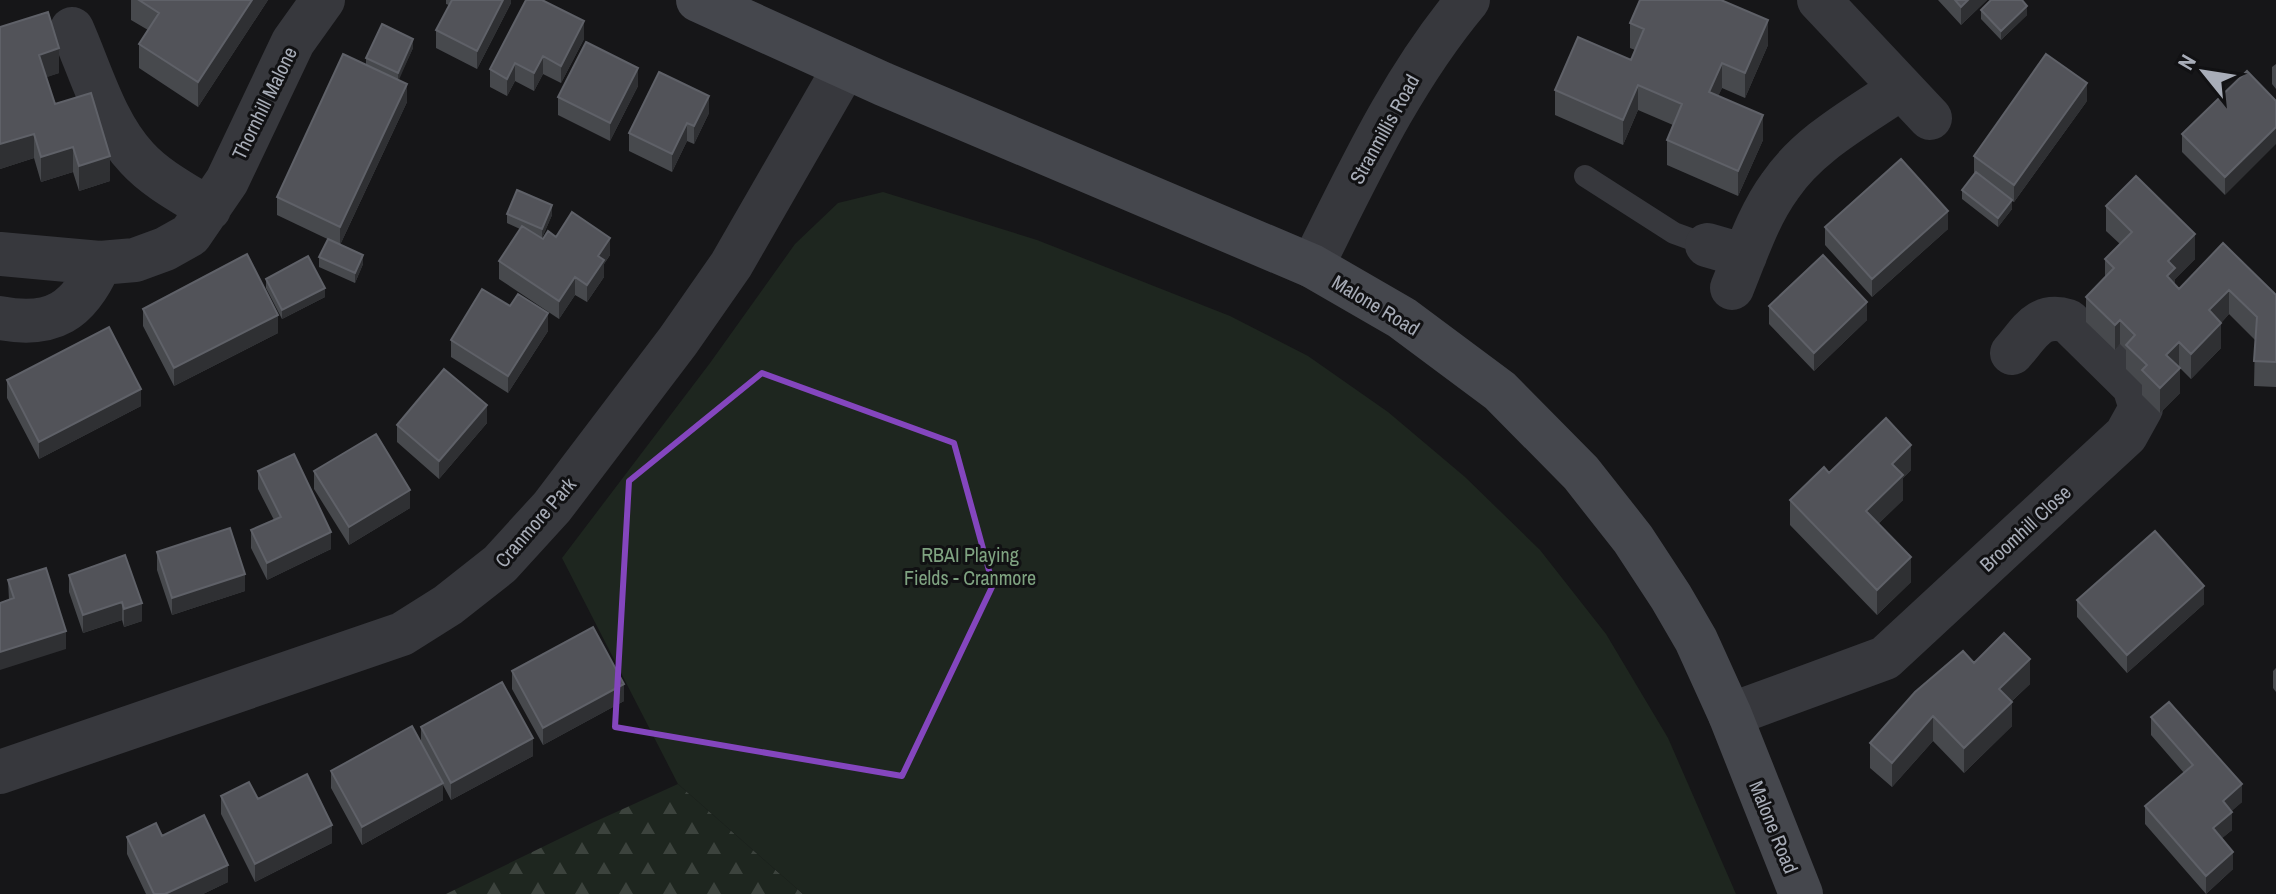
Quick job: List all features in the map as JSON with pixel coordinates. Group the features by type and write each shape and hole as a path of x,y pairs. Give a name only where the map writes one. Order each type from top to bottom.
{"main road":[{"name":"Malone Road","path":"698,0 845,67 1312,266 1402,318 1500,391 1581,473 1633,539 1671,597 1696,640 1730,715 1801,894"}],"street":[{"name":"Thornhill Malone","path":"1,258 100,263 135,260 165,249 190,235 227,181 293,42 323,0"},
{"name":"Stranmillis Road","path":"1312,266 1410,79 1440,33 1468,0"},
{"path":"1728,263 1778,187 1797,164 1823,141 1916,103 1819,0"},
{"path":"72,29 115,128 138,159 209,209"},
{"name":"Cranmore Park","path":"0,772 402,634 448,605 500,564 552,507 678,341 731,265 845,67"},
{"path":"0,318 26,323 64,312 88,290 100,263"},
{"name":"Broomhill Close","path":"1730,715 1885,658 2126,435 2141,408 2134,386 2068,321 2053,317 2041,321 2012,353"}],"lane":[{"path":"1585,176 1674,233 1728,263"}],"highlighted area":[{"path":"762,373 954,443 993,585 902,776 615,727 629,481"}],"green space":[{"name":"RBAI Playing Fields - Cranmore","path":"883,192 1037,240 1230,316 1308,356 1388,412 1465,477 1540,550 1606,634 1668,738 1736,894 803,894 678,784 562,558 710,363 795,244 838,203"},
{"path":"678,784 803,894 446,894 592,823"}],"building":[{"path":"139,0 252,0 198,82 139,44 159,13"},
{"path":"452,0 503,0 477,51 436,30"},
{"path":"526,0 542,0 584,21 561,66 543,56 534,73 515,63 507,79 490,69"},
{"path":"1640,0 1721,0 1768,20 1745,73 1722,63 1709,92 1763,115 1738,171 1667,140 1682,104 1638,85 1623,120 1555,90 1578,37 1631,60 1644,29 1630,23"},
{"path":"1955,0 1968,0 1961,7"},
{"path":"1991,0 2022,0 2027,6 2001,31 1981,10"},
{"path":"48,12 59,48 39,55 55,104 91,93 110,156 79,166 73,147 41,157 34,134 0,144 0,27"},
{"path":"382,24 413,39 398,73 366,58"},
{"path":"586,42 638,68 610,123 558,97"},
{"path":"343,54 407,84 340,227 277,197"},
{"path":"2046,54 2087,83 2014,185 1974,156"},
{"path":"2247,71 2276,101 2276,127 2225,177 2182,134"},
{"path":"659,72 709,96 694,126 687,123 672,154 629,133"},
{"path":"1901,159 1948,211 1872,279 1825,227"},
{"path":"1976,172 2012,200 1998,218 1962,190"},
{"path":"2136,176 2195,234 2168,261 2175,268 2167,276 2179,289 2223,243 2276,295 2276,362 2254,361 2257,317 2229,290 2209,310 2221,323 2191,354 2179,342 2166,355 2180,368 2160,388 2142,370 2147,365 2126,345 2135,335 2120,320 2115,325 2086,297 2114,268 2105,259 2132,232 2106,206"},
{"path":"517,190 552,205 542,229 507,214"},
{"path":"572,212 610,238 598,256 604,260 587,285 575,277 559,301 499,261 522,226 543,239 548,231 556,237"},
{"path":"328,239 363,255 355,273 319,257"},
{"path":"247,254 278,315 174,368 143,309"},
{"path":"1823,255 1867,302 1814,353 1769,306"},
{"path":"308,256 325,288 282,310 266,279"},
{"path":"482,289 510,306 518,294 548,313 508,376 451,340"},
{"path":"109,327 141,389 39,442 7,380"},
{"path":"444,369 487,405 439,461 397,425"},
{"path":"1886,418 1911,445 1892,464 1903,475 1866,511 1911,557 1877,590 1790,500 1824,467 1829,473"},
{"path":"376,434 410,490 349,527 314,471"},
{"path":"294,454 331,532 267,563 251,530 281,517 258,471"},
{"path":"230,528 245,574 172,598 157,552"},
{"path":"2155,531 2204,586 2127,655 2077,600"},
{"path":"125,555 142,603 124,609 122,602 83,615 69,575"},
{"path":"46,568 66,631 0,652 0,603 14,598 8,580"},
{"path":"593,627 624,684 543,728 512,671"},
{"path":"2004,633 2030,659 1999,689 2012,702 1964,748 1933,716 1892,763 1870,743 1915,692 1963,651 1974,663"},
{"path":"502,682 533,738 451,783 421,727"},
{"path":"2169,702 2242,784 2223,801 2232,812 2213,828 2233,852 2206,876 2145,806 2193,765 2151,717"},
{"path":"412,726 443,783 362,827 331,771"},
{"path":"307,774 332,825 255,864 221,796 249,782 258,799"},
{"path":"204,815 228,865 165,894 154,894 127,837 156,823 162,836"}]}
